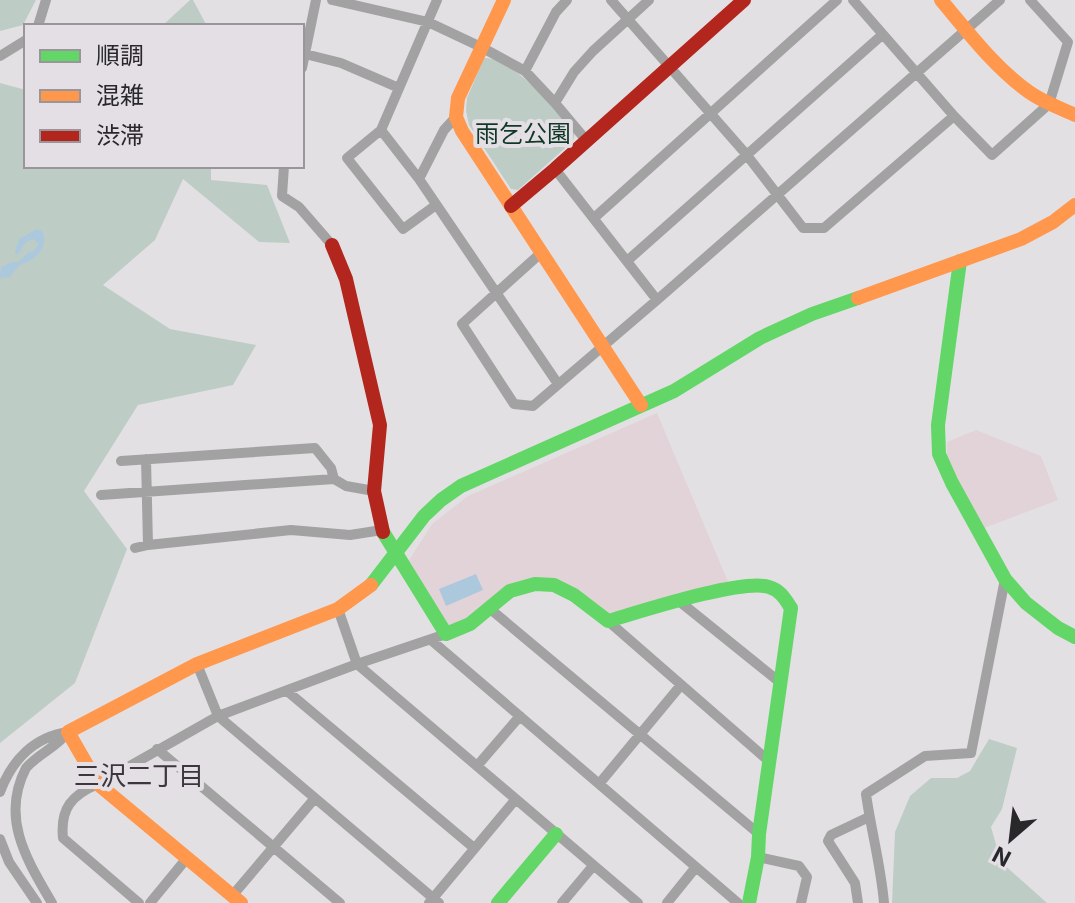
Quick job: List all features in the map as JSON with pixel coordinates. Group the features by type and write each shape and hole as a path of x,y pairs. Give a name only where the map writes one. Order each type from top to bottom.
{"street":[{"path":"39,24 46,0"},
{"path":"304,59 316,0"},
{"path":"332,0 428,22 525,71 586,140"},
{"path":"436,205 403,229 347,158 381,130 437,0"},
{"path":"504,0 458,98 456,117 462,131 641,405"},
{"path":"525,71 556,12 567,0"},
{"path":"611,0 746,154 803,228 824,228 954,116"},
{"path":"555,103 574,72 593,51 649,0"},
{"path":"511,206 744,0"},
{"path":"594,218 837,0"},
{"path":"853,0 992,155 1049,104 1068,42 1030,0"},
{"path":"941,0 998,64 1026,89 1049,104 1075,115"},
{"path":"542,252 462,324 514,404 533,406 1000,0"},
{"path":"627,261 882,35"},
{"path":"0,56 24,41"},
{"path":"305,54 341,63 399,88"},
{"path":"419,179 444,130 456,117"},
{"path":"381,130 419,179 558,384"},
{"path":"284,168 282,196 299,207 332,245 346,279 380,425 374,491 382,530 397,553 438,637 520,716 738,903"},
{"path":"555,169 657,300"},
{"path":"0,792 18,758 52,734 68,732 197,664 338,609 371,586 424,516 461,486 674,391 760,338 812,314 1041,231 1075,205"},
{"path":"960,261 938,425 939,454 1005,579 1026,603 1075,637"},
{"path":"121,461 315,448 331,468 334,479"},
{"path":"146,459 148,545"},
{"path":"101,495 334,479 346,486 374,491"},
{"path":"135,548 291,530 350,535 382,530"},
{"path":"884,903 866,794 925,756 971,753 1005,579"},
{"path":"139,903 63,838 65,812 73,798 218,716 470,624 510,591 535,584 554,585 574,595 770,762"},
{"path":"608,621 754,584 771,587 783,595 791,608 758,857 749,903"},
{"path":"679,601 782,684"},
{"path":"489,608 759,834"},
{"path":"338,609 357,664 638,903"},
{"path":"197,664 218,716 434,901 515,800"},
{"path":"599,784 681,685"},
{"path":"287,691 474,848"},
{"path":"477,766 520,716"},
{"path":"68,732 98,784 237,899 274,847 315,798"},
{"path":"52,903 12,836 10,801 16,782 27,767 59,743 68,732"},
{"path":"157,749 340,903"},
{"path":"858,903 855,883 828,841 831,835 869,817"},
{"path":"498,903 556,834"},
{"path":"0,839 9,862 37,903"},
{"path":"758,857 799,866 807,877 801,903"},
{"path":"150,903 187,858"},
{"path":"562,903 593,866"},
{"path":"667,903 696,867"}],"shaded area":[{"path":"657,413 729,584 610,616 533,579 466,621 451,627 443,623 409,560 432,524 468,496"},
{"path":"976,430 1041,456 1058,500 984,528 947,455 947,442"}],"green space":[{"path":"0,0 36,0 23,25 0,31"},
{"path":"193,0 206,24 164,24"},
{"name":"雨乞公園","path":"484,58 495,60 521,75 575,133 573,141 518,190 511,189 469,125 467,98"},
{"path":"0,83 24,89 24,168 211,168 211,180 267,185 290,243 259,242 183,179 155,240 103,285 170,329 256,345 233,385 138,405 84,491 127,549 75,683 0,743"},
{"path":"989,739 1017,748 1002,809 991,827 1001,862 1047,903 892,903 895,832 910,796 931,778 957,778 970,771"}],"water":[{"path":"37,229 43,235 41,251 18,267 10,277 0,278 1,267 18,262 33,252 39,244 33,239 26,242 17,255 15,252 19,239"},
{"path":"476,574 483,590 446,606 439,589"}],"traffic: fast":[{"path":"960,261 938,425 939,454 1005,579 1026,603 1075,637"},
{"path":"371,585 424,516 461,486 674,391 760,338 812,314 858,298"},
{"path":"383,532 446,634 470,624 510,591 535,584 554,585 574,595 608,621 737,587 769,587 782,595 791,608 758,857 749,903"},
{"path":"498,903 556,834"}],"traffic: slow":[{"path":"504,0 458,98 456,117 462,131 641,405"},
{"path":"941,0 1005,72 1040,99 1075,115"},
{"path":"858,298 1021,239 1053,222 1075,205"},
{"path":"241,903 98,784 68,732 197,664 338,609 371,585"}],"traffic: jam":[{"path":"511,206 744,0"},
{"path":"332,245 346,279 380,425 374,491 383,532"}],"district":[{"name":"三沢二丁目","path":"139,775"}]}
